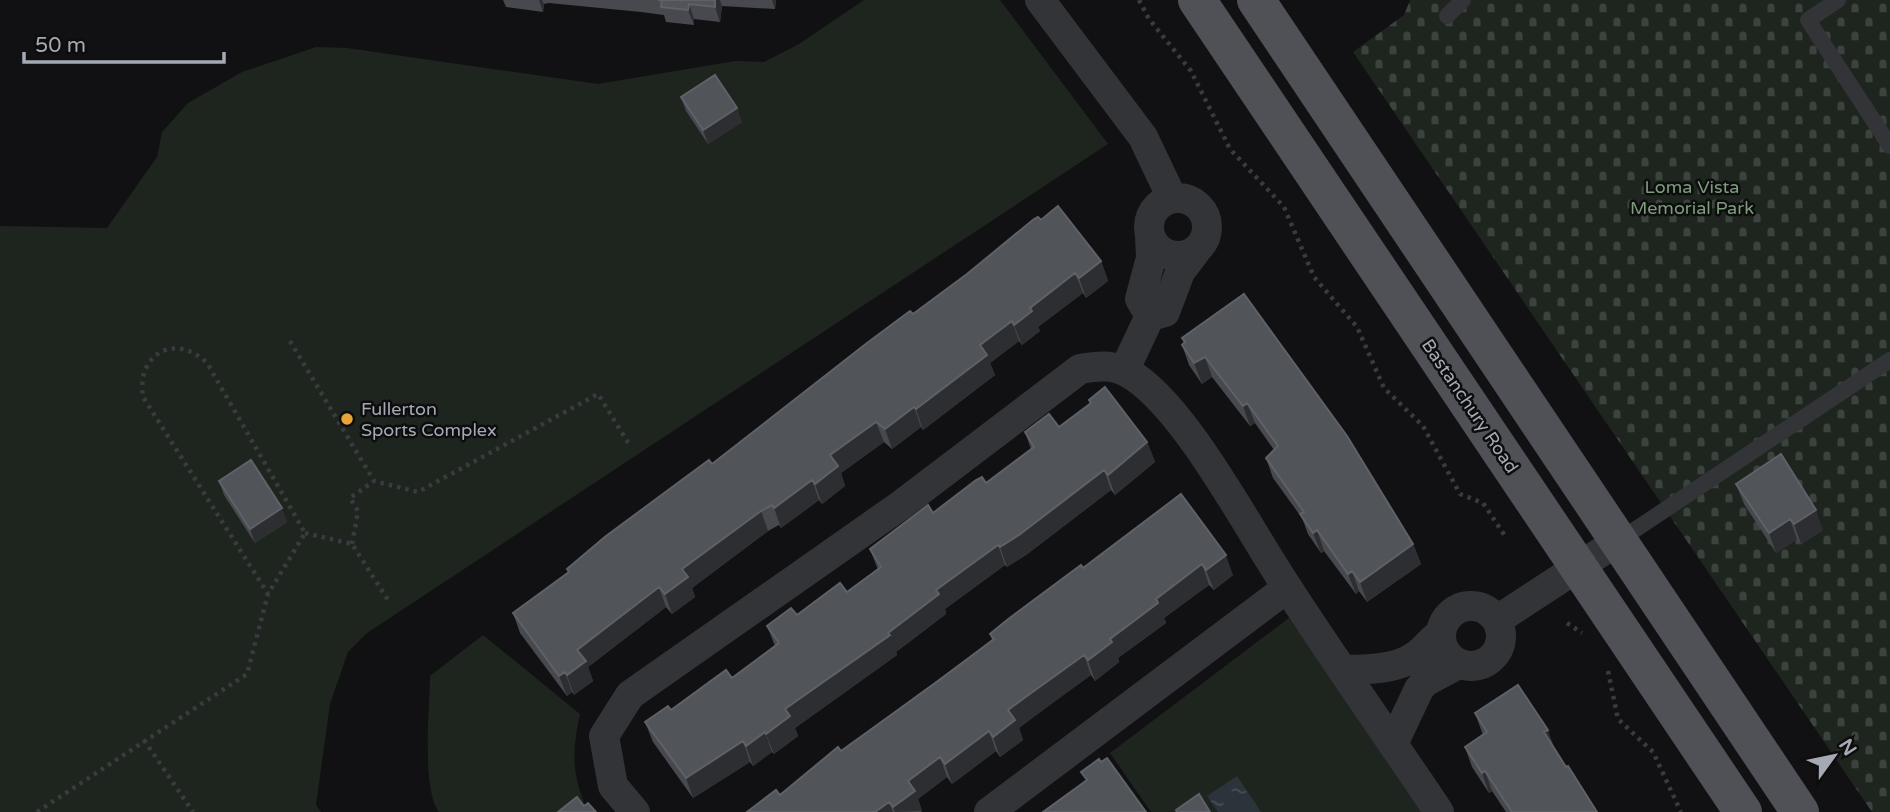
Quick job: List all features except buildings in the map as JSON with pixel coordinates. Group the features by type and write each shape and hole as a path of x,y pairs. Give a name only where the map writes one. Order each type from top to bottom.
{"main road":[{"name":"Bastanchury Road","path":"1197,0 1743,812"},
{"path":"1256,0 1800,812"}],"street":[{"path":"1040,0 1143,137 1172,198"},
{"path":"1172,198 1194,201 1203,211 1208,232 1180,272 1164,313 1150,316 1140,299 1151,258 1149,226 1155,208 1172,198"},
{"path":"1150,235 1154,244 1172,256 1196,251"},
{"path":"1124,371 1150,316"},
{"path":"635,812 613,786 604,736 630,695 901,505 1080,369 1106,364 1124,371 1158,396 1198,448 1287,588 1439,812"},
{"path":"1497,620 1618,541"},
{"path":"989,812 1287,588"},
{"path":"1343,670 1388,667 1415,656 1440,634 1445,620 1459,608 1473,605 1483,608 1497,620 1502,640 1490,660 1478,666 1458,664 1425,682 1419,689 1393,744"},
{"path":"1440,634 1445,652 1458,664"}],"lane":[{"path":"1447,16 1463,0"},
{"path":"1838,0 1808,20 1890,146"},
{"path":"1618,541 1890,360"}],"path":[{"path":"1139,0 1149,19 1191,71 1230,149 1284,207 1314,277 1357,327 1384,388 1423,426 1460,494 1483,503 1505,536"},
{"path":"290,341 374,481 418,492 598,394 629,444"},
{"path":"268,594 147,405 142,379 149,362 158,354 181,348 199,355 207,363 305,533 352,544"},
{"path":"374,481 350,498 358,511 352,544 388,600"},
{"path":"37,812 247,674 268,594 305,533"},
{"path":"1567,623 1585,635"},
{"path":"1606,660 1618,719 1653,752 1681,812"},
{"path":"144,740 193,812"}],"green space":[{"name":"Fullerton Sports Complex","path":"864,0 1000,0 1108,144 367,633 348,652 330,704 316,805 321,812 0,812 0,226 107,228 157,157 162,132 188,103 242,72 316,47 347,48 598,84 735,61 764,62 799,44"},
{"name":"Loma Vista Memorial Park","path":"1410,0 1890,0 1890,812 1872,812 1353,52 1404,15"},
{"path":"1289,618 1426,812 1151,812 1110,753"},
{"path":"483,635 580,714 574,758 584,802 573,812 439,812 433,801 428,767 430,676"}],"water":[{"path":"1237,776 1261,812 1218,812 1207,796"}],"place":[{"name":"Fullerton Sports Complex","path":"347,419"}]}
